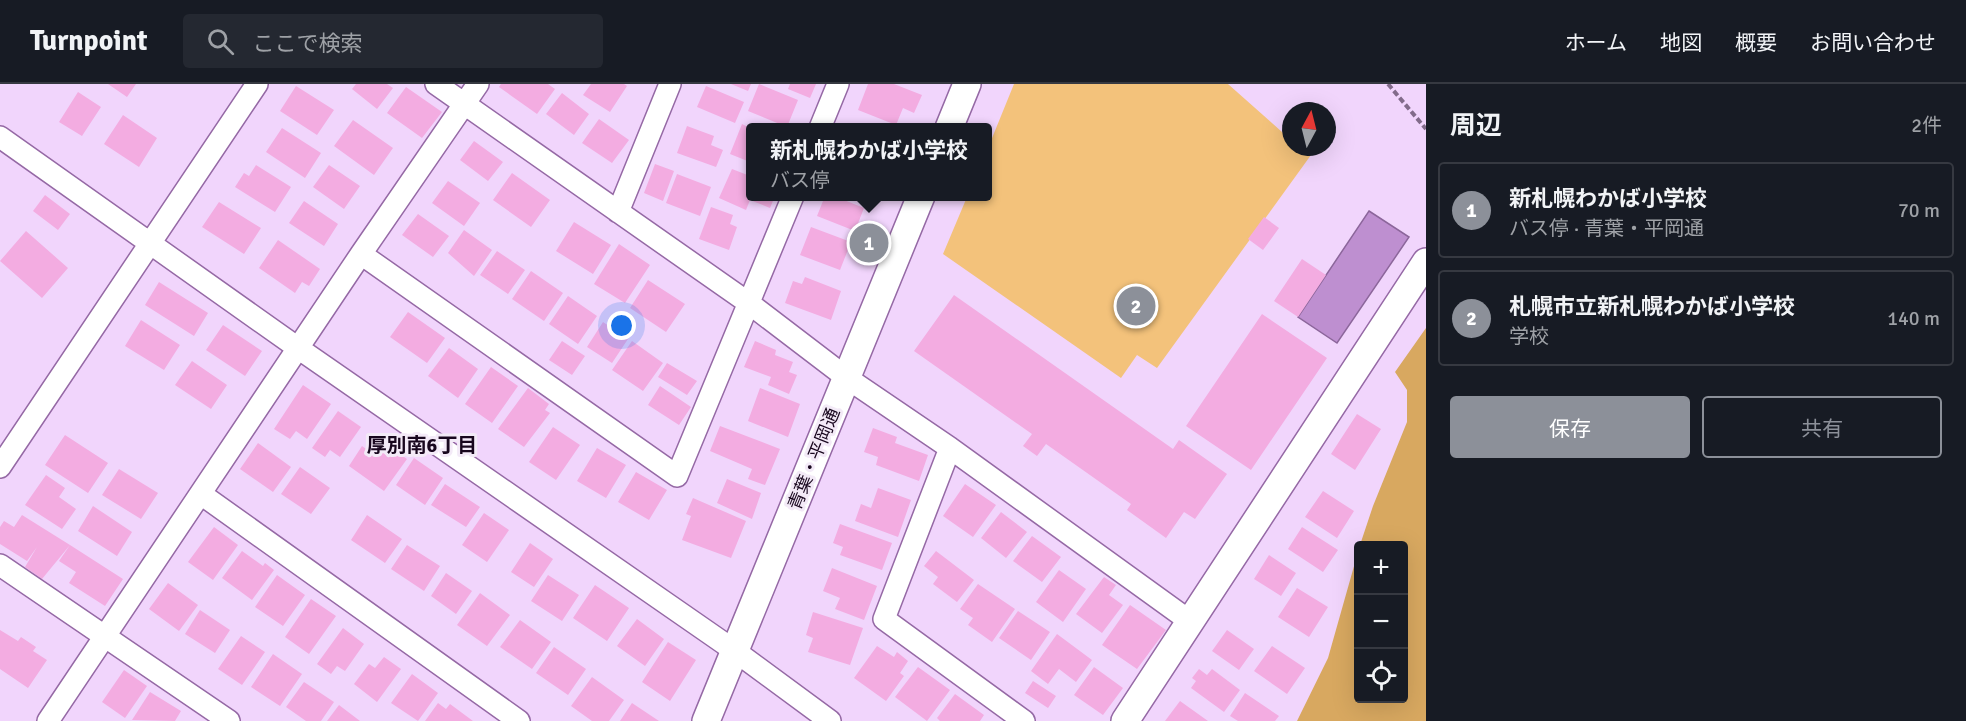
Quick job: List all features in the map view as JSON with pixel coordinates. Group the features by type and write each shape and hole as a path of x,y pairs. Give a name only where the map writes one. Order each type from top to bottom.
{"street":[{"path":"0,467 257,84"},
{"path":"436,84 750,304 847,378 950,448 1191,622"},
{"path":"48,721 361,254 478,84"},
{"path":"618,212 670,84"},
{"path":"822,123 838,84"},
{"path":"951,123 967,84"},
{"path":"0,137 298,348 735,651 830,721"},
{"path":"361,254 677,476 791,201"},
{"name":"青葉・平岡通","path":"706,721 919,201"},
{"path":"1125,721 1426,262"},
{"path":"950,448 884,619 1024,721"},
{"path":"201,494 519,721"},
{"path":"0,565 229,721"}],"path":[{"path":"1388,84 1426,129"}],"shaded area":[{"path":"1014,84 1228,84 1282,132 1282,156 1310,156 1157,368 1137,355 1121,378 943,254 965,201 992,201 992,138"},
{"path":"1369,211 1409,237 1337,343 1298,317"},
{"path":"1426,328 1426,721 1297,721 1328,658 1354,566 1354,703 1408,703 1408,541 1361,541 1407,422 1407,390 1395,372"}],"building":[{"path":"108,84 136,84 127,97"},
{"path":"356,84 387,84 393,88 377,109 352,89"},
{"path":"501,84 548,84 555,89 537,114 499,87"},
{"path":"591,84 624,84 627,86 610,112 583,95"},
{"path":"731,84 751,84 748,91"},
{"path":"759,84 798,100 789,123 777,123 748,111"},
{"path":"790,84 816,84 810,98 788,89"},
{"path":"868,84 894,84 922,95 914,113 903,108 897,123 891,123 858,110"},
{"path":"296,86 334,110 317,135 280,111"},
{"path":"706,86 744,102 735,123 697,107"},
{"path":"406,87 442,112 422,138 387,113"},
{"path":"78,92 101,107 82,136 59,122"},
{"path":"562,93 589,114 574,135 546,114"},
{"path":"123,115 157,138 139,167 104,144"},
{"path":"599,119 629,140 612,163 582,143"},
{"path":"353,120 393,148 374,175 334,146"},
{"path":"742,124 746,126 746,160 730,154"},
{"path":"687,126 714,136 711,145 723,150 716,167 677,153"},
{"path":"282,128 321,153 305,178 266,152"},
{"path":"474,141 503,162 488,181 460,160"},
{"path":"655,164 674,171 663,201 644,193"},
{"path":"256,165 291,187 275,212 235,187 244,173 249,176"},
{"path":"329,165 360,186 344,209 313,187"},
{"path":"732,169 746,174 746,201 750,201 746,210 719,198"},
{"path":"512,173 550,200 531,227 493,200"},
{"path":"677,174 711,187 700,216 666,203"},
{"path":"448,181 480,203 464,226 432,203"},
{"path":"45,195 70,214 58,230 33,211"},
{"path":"304,201 338,224 324,246 289,223"},
{"path":"752,201 773,201 770,208"},
{"path":"823,201 846,201 864,208 855,231 817,216"},
{"path":"219,202 261,228 244,254 202,227"},
{"path":"711,207 733,215 730,224 737,227 729,250 699,239"},
{"path":"418,214 449,236 433,257 402,235"},
{"path":"1264,217 1279,228 1263,250 1248,239"},
{"path":"574,222 611,245 593,274 556,251"},
{"path":"811,227 851,242 840,270 800,255"},
{"path":"464,230 492,250 474,276 448,253"},
{"path":"26,231 68,268 42,298 0,261"},
{"path":"278,240 320,269 309,286 302,282 295,293 259,268"},
{"path":"619,244 650,265 625,303 594,284"},
{"path":"497,251 525,270 508,294 480,275"},
{"path":"1302,259 1326,275 1298,317 1274,301"},
{"path":"531,271 563,293 544,321 512,299"},
{"path":"805,277 841,291 831,320 785,303 793,281 802,284"},
{"path":"648,280 685,304 666,332 630,308"},
{"path":"159,282 208,313 194,336 145,305"},
{"path":"954,295 1173,449 1179,440 1227,474 1195,519 1184,512 1166,538 1127,510 1131,504 1046,444 1037,456 1023,446 1032,434 914,351"},
{"path":"568,296 597,316 578,344 549,324"},
{"path":"408,312 445,338 427,363 390,337"},
{"path":"1262,314 1327,358 1251,470 1186,426"},
{"path":"141,320 180,345 164,370 125,346"},
{"path":"603,322 628,339 612,363 587,347"},
{"path":"223,325 262,351 245,376 206,350"},
{"path":"562,341 585,356 572,375 549,360"},
{"path":"632,341 663,363 643,391 612,370"},
{"path":"755,341 776,350 775,355 793,362 789,372 797,375 789,394 768,385 771,377 744,367"},
{"path":"449,348 478,369 458,398 428,376"},
{"path":"192,361 227,385 211,409 175,385"},
{"path":"667,363 697,381 687,395 658,377"},
{"path":"491,367 518,386 492,423 465,404"},
{"path":"303,385 331,404 307,439 296,431 290,439 274,429"},
{"path":"660,386 691,407 679,425 648,405"},
{"path":"528,388 549,404 545,410 550,413 524,447 498,429"},
{"path":"760,388 800,404 788,437 748,421"},
{"path":"338,411 361,427 340,457 330,450 325,457 312,448"},
{"path":"1357,414 1381,429 1355,470 1331,454"},
{"path":"720,426 780,449 765,485 748,479 752,469 710,451"},
{"path":"553,427 580,445 556,480 529,462"},
{"path":"873,428 897,437 895,443 928,455 919,481 876,465 878,457 864,452"},
{"path":"65,435 108,463 88,493 45,465"},
{"path":"382,442 407,459 384,491 349,466 362,446 373,454"},
{"path":"258,443 291,467 273,492 240,469"},
{"path":"597,448 626,465 606,498 577,481"},
{"path":"414,458 443,478 425,505 396,485"},
{"path":"300,467 330,488 311,514 281,494"},
{"path":"119,469 158,493 141,519 102,495"},
{"path":"636,472 667,490 649,520 618,502"},
{"path":"46,475 65,488 59,497 76,509 62,529 25,505"},
{"path":"727,479 761,493 752,519 717,503"},
{"path":"445,484 480,507 466,527 431,505"},
{"path":"965,484 996,505 973,537 943,516"},
{"path":"878,488 911,500 898,537 855,521 861,504 871,508"},
{"path":"1323,491 1354,511 1337,538 1305,517"},
{"path":"693,498 746,521 731,558 682,540 691,516 686,514"},
{"path":"93,506 132,532 117,556 78,531"},
{"path":"1001,512 1027,532 1006,558 981,538"},
{"path":"484,513 509,530 487,562 462,545"},
{"path":"22,515 70,545 42,579 25,567 37,547 27,561 0,544 0,527 4,521 14,527"},
{"path":"367,515 402,539 385,563 351,540"},
{"path":"840,524 892,543 882,570 840,555 843,547 833,543"},
{"path":"214,527 238,545 213,580 188,562"},
{"path":"1302,527 1338,550 1323,572 1288,549"},
{"path":"1032,536 1061,557 1042,582 1013,561"},
{"path":"530,543 553,559 534,587 511,572"},
{"path":"70,545 123,579 105,606 69,583 76,572 59,561"},
{"path":"407,545 440,566 424,591 391,569"},
{"path":"242,551 263,566 265,563 274,570 252,600 222,578"},
{"path":"936,551 974,580 957,602 933,584 938,577 924,566"},
{"path":"1269,555 1296,573 1281,596 1254,579"},
{"path":"832,568 877,586 864,620 835,609 840,598 823,591"},
{"path":"1059,570 1086,589 1063,622 1036,602"},
{"path":"446,573 472,591 456,614 431,596"},
{"path":"277,575 305,595 283,626 255,607"},
{"path":"548,575 579,595 562,621 531,601"},
{"path":"1104,577 1116,585 1109,595 1123,605 1102,633 1076,614"},
{"path":"168,583 198,605 179,631 149,609"},
{"path":"978,584 1015,609 992,642 968,625 973,618 960,609"},
{"path":"595,585 629,608 607,641 573,618"},
{"path":"1297,588 1328,607 1309,637 1278,617"},
{"path":"480,593 510,615 487,646 457,625"},
{"path":"311,599 336,616 309,654 285,637"},
{"path":"1130,605 1166,630 1137,669 1102,645"},
{"path":"200,610 230,630 215,653 185,634"},
{"path":"1018,611 1050,632 1031,660 999,638"},
{"path":"813,612 863,628 850,665 808,652 813,638 806,635"},
{"path":"637,619 664,639 645,666 617,646"},
{"path":"520,620 551,642 532,669 500,647"},
{"path":"343,628 364,644 345,671 337,666 331,674 317,664"},
{"path":"0,630 18,641 21,637 36,647 33,651 47,660 28,688 0,669"},
{"path":"1227,630 1254,649 1239,670 1212,651"},
{"path":"1057,634 1092,660 1076,682 1059,669 1048,684 1031,671"},
{"path":"241,636 265,652 242,685 218,669"},
{"path":"668,642 696,660 670,701 642,682"},
{"path":"877,646 894,657 897,652 908,661 900,673 904,676 886,701 854,678"},
{"path":"1272,646 1305,668 1287,694 1254,671"},
{"path":"554,647 586,669 568,695 536,673"},
{"path":"273,654 302,674 280,706 251,687"},
{"path":"384,657 401,669 377,702 354,684 369,664 375,668"},
{"path":"918,667 950,690 927,721 895,697"},
{"path":"1094,667 1123,688 1103,715 1074,695"},
{"path":"1199,669 1207,675 1212,669 1240,690 1224,712 1191,688 1196,681 1192,678"},
{"path":"124,670 147,686 125,718 102,702"},
{"path":"412,674 438,693 418,721 391,703"},
{"path":"592,677 624,700 609,721 592,721 571,706"},
{"path":"1033,681 1056,696 1048,708 1025,693"},
{"path":"304,682 334,702 321,721 306,721 286,707"},
{"path":"150,692 181,711 175,721 132,720"},
{"path":"1245,693 1279,716 1275,721 1238,721 1230,716"},
{"path":"955,694 984,715 980,721 940,721 937,718"},
{"path":"1180,701 1208,721 1165,721"},
{"path":"438,703 446,709 450,704 473,721 425,721"},
{"path":"632,703 659,721 620,721"},
{"path":"339,705 360,721 327,721"}],"place":[{"name":"新札幌わかば小学校","path":"869,243"},
{"name":"札幌市立新札幌わかば小学校","path":"1136,306"}],"district":[{"name":"厚別南6丁目","path":"422,445"}]}
